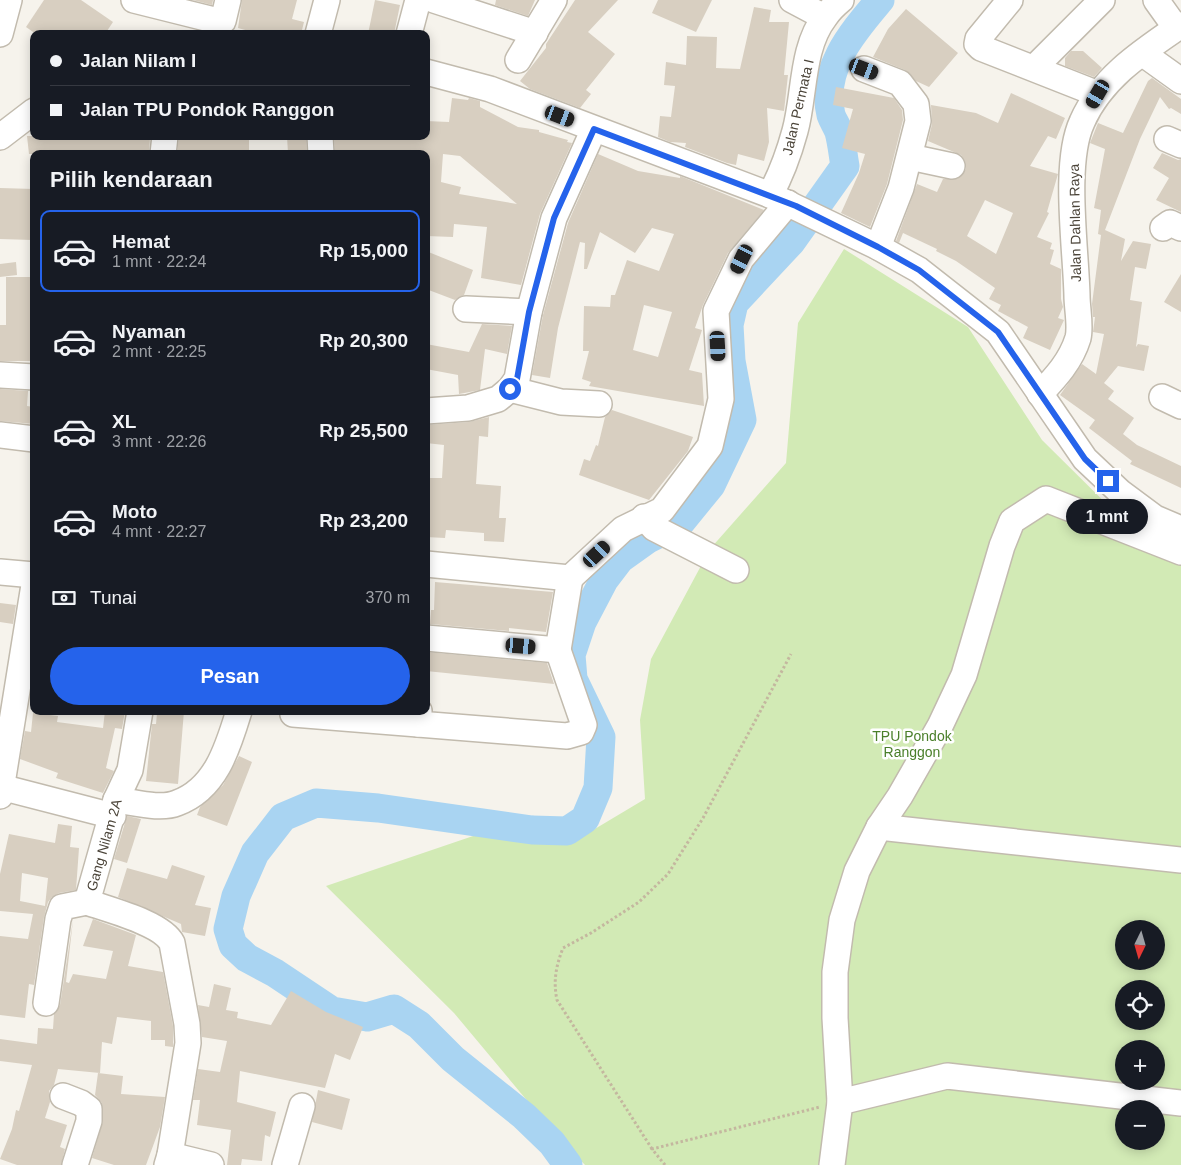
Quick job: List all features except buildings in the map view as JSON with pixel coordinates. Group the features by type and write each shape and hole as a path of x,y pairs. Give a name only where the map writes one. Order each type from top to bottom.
{"street":[{"path":"0,34 9,0"},
{"path":"134,0 225,10"},
{"path":"319,30 327,0"},
{"path":"410,30 418,0"},
{"path":"434,0 535,33"},
{"path":"518,60 554,0"},
{"name":"Jalan Permata I","path":"570,578 623,529 649,522 662,510 710,446 721,399 716,311 742,259 785,201 783,168 795,131 806,64 814,38 832,9 792,0"},
{"path":"1010,0 978,39 977,44 985,50 1098,94"},
{"path":"1034,68 1102,0"},
{"path":"1156,0 1178,27"},
{"name":"Jalan Dahlan Raya","path":"1040,394 1062,372 1078,337 1072,198 1073,160 1081,123 1098,94 1116,74 1142,52 1178,27"},
{"path":"1142,52 1181,82"},
{"path":"864,69 900,83 916,104 918,121 910,158 878,247"},
{"path":"430,73 490,89 785,201 878,247 919,270 998,332 1085,459 1120,492 1155,518 1181,529"},
{"path":"0,137 30,114"},
{"path":"430,411 468,408 498,399 510,389 517,379 529,312 554,218 594,129"},
{"path":"910,158 952,166"},
{"path":"466,309 529,312"},
{"path":"0,375 30,377"},
{"path":"510,389 561,402 599,404"},
{"path":"0,435 30,439"},
{"path":"832,1165 840,1102 835,1018 835,972 842,920 857,871 878,827 900,796 940,726 964,675 1002,546 1012,521 1046,499 1181,552"},
{"path":"649,522 676,540 736,570"},
{"path":"335,715 418,717 567,736 581,732 584,725 558,650 570,578 430,564"},
{"path":"0,572 30,575"},
{"path":"30,610 1,791 114,808 177,804 202,788 224,759 238,715"},
{"path":"430,638 558,650"},
{"name":"Gang Nilam 2A","path":"139,715 130,770 114,808 88,902 147,924 164,934 172,943 187,1024 188,1043 168,1160"},
{"path":"878,827 1181,860"},
{"path":"46,1003 58,919 62,907 88,902"},
{"path":"840,1102 947,1076 1181,1103"},
{"path":"63,1096 81,1102 88,1109 88,1121 75,1165"},
{"path":"285,1165 302,1106"},
{"path":"168,1160 211,1165"}],"path":[{"path":"665,1165 652,1149 557,1000 555,976 558,962 563,948 592,933 639,902 668,874 703,818 791,654"},
{"path":"652,1149 840,1102"}],"green space":[{"name":"TPU Pondok Ranggon","path":"844,249 968,327 1042,440 1140,537 1181,557 1181,1165 585,1165 550,1128 454,1013 326,886 479,834 573,842 645,799 640,720 651,659 710,549 786,463 798,323"}],"waterway":[{"path":"568,1165 552,1143 524,1116 453,1059 419,1025 394,1009 367,1017 332,1011 275,973 247,958 233,945 228,929 236,896 255,853 283,817 316,803 378,808 532,830 567,831 585,819 598,788 601,737 573,679 571,655 582,622 604,580 620,559 648,539 680,523 711,485 742,420 731,361 729,325 734,303 791,242 845,166 839,132 831,115 830,82 841,52 859,25 880,0"}],"route":[{"path":"510,389 517,379 529,312 554,218 594,129 796,206 919,270 998,332 1085,459 1108,481"}]}
